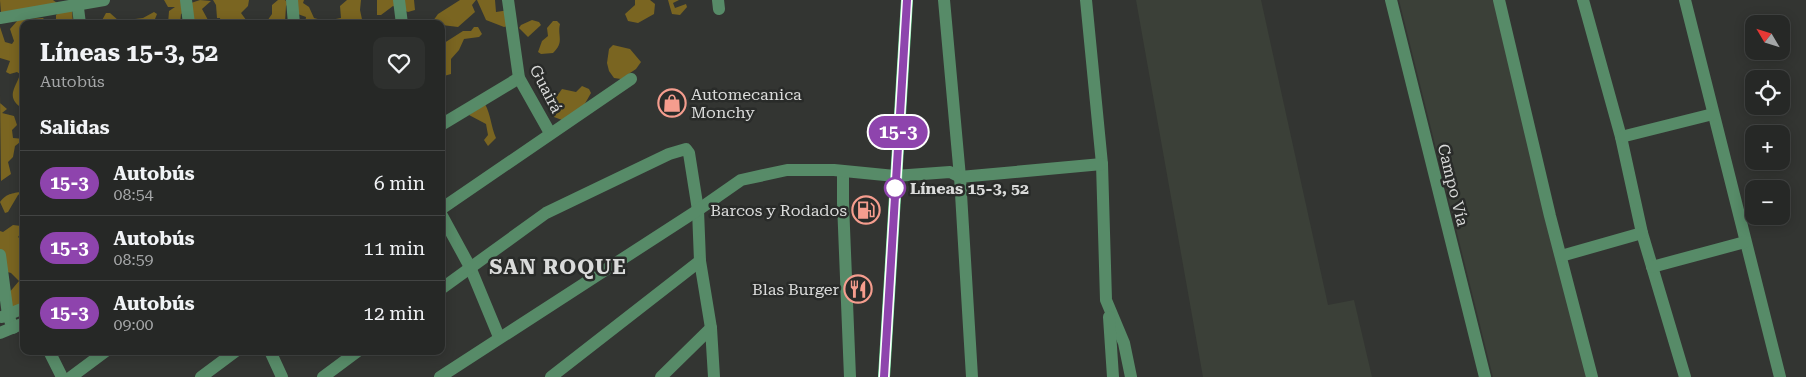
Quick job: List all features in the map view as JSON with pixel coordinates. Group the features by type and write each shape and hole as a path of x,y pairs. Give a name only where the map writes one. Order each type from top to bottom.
{"main road":[{"path":"884,377 907,0"}],"street":[{"path":"0,18 77,2 104,0"},
{"path":"186,0 188,20"},
{"path":"292,0 294,20"},
{"path":"399,0 402,20"},
{"name":"Guairá","path":"508,0 519,78 550,133"},
{"path":"944,0 960,177 972,377"},
{"path":"1086,0 1102,164 1113,377"},
{"name":"Campo Vía","path":"1391,0 1485,377"},
{"path":"1499,0 1501,17 1592,377"},
{"path":"1583,0 1621,136 1642,233 1685,377"},
{"path":"1684,0 1780,377"},
{"path":"77,2 79,20"},
{"path":"445,123 519,78"},
{"path":"445,206 631,79"},
{"path":"1621,136 1713,114"},
{"path":"445,286 546,213 669,154 686,149 689,153 698,210 700,261 711,328 714,377"},
{"path":"440,377 499,337 698,210 740,180 787,170 834,170 843,173 895,176 950,172 960,177 1102,164"},
{"path":"843,173 842,203 850,377"},
{"path":"445,221 470,267 499,337"},
{"path":"1561,256 1642,233"},
{"path":"1652,267 1746,242"},
{"path":"0,255 4,317"},
{"path":"551,377 700,261"},
{"path":"1108,303 1124,343 1131,377"},
{"path":"4,317 20,310"},
{"path":"4,317 19,325"},
{"path":"0,333 19,325"},
{"path":"661,377 711,328"},
{"path":"51,355 62,377"},
{"path":"71,377 101,355"},
{"path":"200,377 230,355"},
{"path":"272,355 282,377"},
{"path":"323,377 353,355"}],"shaded area":[{"path":"0,0 53,0 57,3 1,13"},
{"path":"164,0 189,0 185,12 181,14 180,20 168,20 169,11 175,7 168,7"},
{"path":"200,0 211,1 202,9 208,20 192,20 191,3"},
{"path":"213,0 249,0 248,6 241,13 246,20 220,20 220,18 217,18 216,5"},
{"path":"278,0 285,0 288,3 294,0 304,0 303,3 309,7 314,18 321,20 306,20 306,17 295,13 288,4 286,6 285,20 268,20 272,14 272,5"},
{"path":"347,0 361,0 360,10 362,20 330,20 341,18 340,6"},
{"path":"377,0 414,0 415,10 408,12 393,6 381,15 377,15"},
{"path":"460,0 476,0 472,5 475,12 458,27 445,25 445,20 434,20 438,14"},
{"path":"477,0 495,0 496,12 509,10 508,26 504,27 486,20"},
{"path":"635,0 650,0 655,4 654,14 638,23 628,21 625,14 635,5"},
{"path":"668,0 679,0 673,3 675,8 686,4 687,7 680,15 672,14"},
{"path":"1136,0 1261,0 1328,305 1354,300 1372,377 1203,377"},
{"path":"1399,0 1496,0 1590,377 1493,377"},
{"path":"66,8 72,11 73,20 56,20 56,15"},
{"path":"154,12 157,14 155,20 127,20 143,18"},
{"path":"106,13 110,13 118,20 102,20"},
{"path":"43,18 45,20 20,20 20,74 17,72 10,74 6,72 10,61 0,58 0,27 5,42 12,44 14,41 10,29 18,20"},
{"path":"532,20 539,22 541,25 528,37 519,28 521,25"},
{"path":"553,21 557,21 560,24 559,46 553,53 541,54 538,52 542,41 548,36 547,28"},
{"path":"474,27 478,27 482,34 479,37 464,39 459,50 451,59 451,74 445,76 445,42 463,31 471,31"},
{"path":"613,45 630,49 641,62 636,69 621,79 614,78 609,71 607,63 609,49"},
{"path":"20,74 20,106 13,98 13,90"},
{"path":"582,86 589,89 591,93 583,107 562,120 554,117 550,106 562,89 576,92"},
{"path":"0,103 7,109 2,113 14,116 17,125 12,130 13,138 20,139 20,142 15,146 13,157 8,162 11,174 1,181"},
{"path":"485,104 496,138 488,146 484,140 488,135 486,124 469,115"},
{"path":"20,192 8,212 5,213 0,202 8,195"},
{"path":"13,225 20,226 18,237 20,239 20,309 14,313 8,294 19,281 11,273 0,270 0,231 3,232"}],"bus line":[{"name":"15-3","path":"884,377 907,0"}],"place":[{"name":"Automecanica Monchy","path":"672,103"},
{"name":"Líneas 15-3, 52","path":"895,188"},
{"name":"Barcos y Rodados","path":"866,210"},
{"name":"Blas Burger","path":"858,289"}],"district":[{"name":"SAN ROQUE","path":"558,267"}]}
